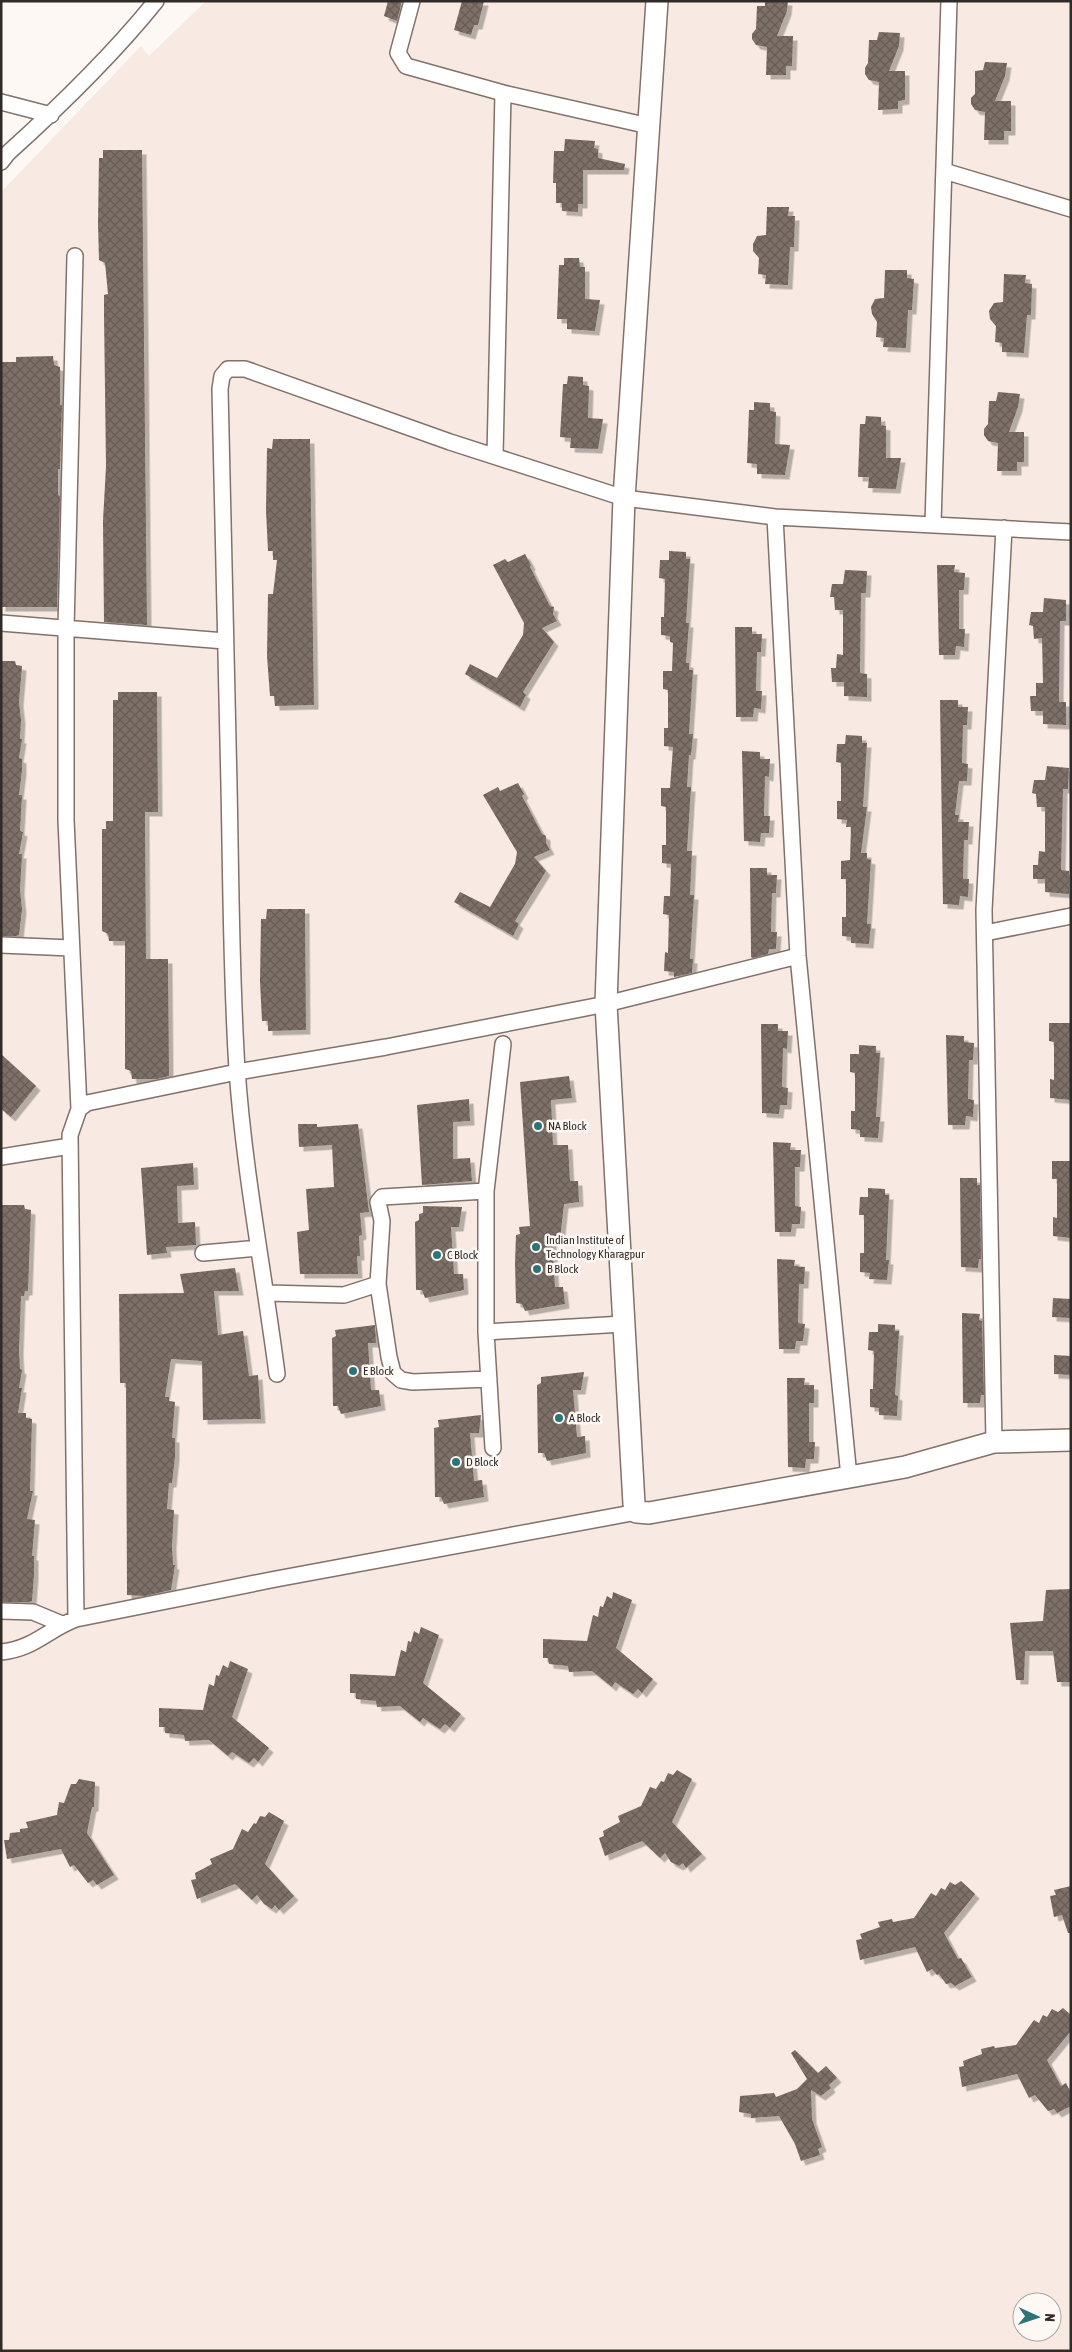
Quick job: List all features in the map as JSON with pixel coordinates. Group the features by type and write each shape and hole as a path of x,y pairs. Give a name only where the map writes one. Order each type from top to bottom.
{"street":[{"path":"1,162 127,36 156,1"},
{"path":"412,1 398,53 406,66 503,93 648,126"},
{"path":"636,1512 633,1494 606,1004 624,498 657,1"},
{"path":"933,524 949,1"},
{"path":"495,456 503,93"},
{"path":"1,102 50,115"},
{"path":"944,171 1071,209"},
{"path":"75,256 66,629 66,820 79,1109"},
{"path":"277,1374 267,1293 258,1248 237,1072 232,969 220,389 222,376 228,369 245,369 495,456 624,498 775,516 1071,532"},
{"path":"775,516 798,956 849,1477"},
{"path":"994,1442 985,933 1004,528"},
{"path":"1,623 225,641"},
{"path":"985,933 1071,916"},
{"path":"1,945 71,948"},
{"path":"69,1622 70,1146 73,1120 79,1109 88,1103 237,1072 386,1047 606,1004 798,956"},
{"path":"493,1448 486,1332 486,1191 503,1044"},
{"path":"1,1157 70,1146"},
{"path":"486,1191 382,1197 378,1202 382,1221 378,1284 389,1357 394,1373 401,1380 413,1382 489,1379"},
{"path":"203,1253 258,1248"},
{"path":"267,1293 344,1295 378,1284"},
{"path":"486,1332 623,1324"},
{"path":"1,1652 24,1647 46,1637 69,1622 276,1579 636,1512 650,1513 906,1467 994,1442 1071,1440"},
{"path":"1,1611 33,1612 69,1622"}],"shaded area":[{"name":"Indian Institute of Technology Kharagpur","path":"206,1 1071,1 1071,2351 1,2351 1,192 141,46 149,56"}],"building":[{"path":"388,1 402,1 397,21 384,16"},
{"path":"462,1 484,1 478,25 474,25 471,35 454,30"},
{"path":"765,1 788,1 787,11 777,36 793,36 792,66 786,66 786,75 766,75 767,47 756,45 752,39 752,34 756,29 757,6 765,6"},
{"path":"879,32 900,33 899,46 889,71 905,71 905,100 898,101 898,109 878,110 879,82 869,80 865,74 865,68 868,63 869,40 877,40"},
{"path":"985,62 1007,63 1005,76 995,101 1011,101 1011,131 1004,131 1004,140 984,140 985,112 975,110 971,104 971,98 975,94 975,71 983,70"},
{"path":"565,139 595,141 594,148 598,149 598,158 625,164 624,170 583,170 583,204 578,204 578,212 562,211 562,203 556,203 556,183 553,183 554,151 564,151"},
{"path":"103,150 142,150 147,625 104,622 103,521 106,466 104,295 108,294 105,263 99,260 98,223 99,158 103,158"},
{"path":"767,207 789,207 788,216 795,216 794,247 790,247 788,285 765,284 766,275 758,274 759,258 753,251 753,244 757,236 766,235"},
{"path":"564,258 579,258 580,267 585,267 585,299 600,300 595,331 567,329 567,319 557,319 559,265 564,265"},
{"path":"885,270 907,270 907,278 914,279 912,310 908,310 906,348 883,347 884,338 876,337 877,322 872,314 871,307 875,299 884,298"},
{"path":"1004,274 1026,275 1025,283 1032,284 1031,315 1027,315 1024,353 1002,352 1002,343 995,342 996,326 990,319 989,311 994,303 1003,302"},
{"path":"53,356 54,365 60,367 60,405 62,405 60,469 58,469 58,495 60,496 57,607 1,607 1,362 16,362 16,357"},
{"path":"568,376 583,377 583,385 589,386 588,418 603,419 598,449 570,448 571,438 560,437 563,384 567,384"},
{"path":"998,392 1020,394 1018,407 1009,432 1024,432 1024,462 1017,462 1017,471 997,471 998,443 988,441 984,435 984,429 988,424 989,401 996,401"},
{"path":"754,402 770,403 770,411 776,412 775,444 790,445 785,475 757,474 757,464 747,463 749,410 754,410"},
{"path":"866,416 881,417 881,425 886,426 886,458 901,458 896,489 868,488 869,477 858,477 860,424 865,424"},
{"path":"273,439 310,439 314,705 275,706 274,696 270,696 267,656 268,594 273,594 277,560 273,560 273,551 268,551 266,511 267,448 272,449"},
{"path":"669,551 686,552 686,559 690,559 686,623 689,623 686,663 689,663 689,670 693,670 689,734 693,734 691,755 689,755 687,787 691,787 687,851 692,851 690,895 694,895 690,959 693,959 692,973 674,977 674,972 664,971 665,952 668,953 669,915 663,914 664,896 670,896 671,864 662,863 662,845 666,845 666,807 661,806 661,788 670,788 673,747 664,746 664,728 668,728 668,690 663,689 663,671 672,671 673,643 670,642 670,636 661,635 661,617 664,617 665,579 659,578 660,560 669,560"},
{"path":"525,554 550,606 554,607 553,614 557,621 542,628 554,642 523,692 526,695 520,707 465,674 470,664 497,678 523,635 524,623 493,565 505,559 508,562"},
{"path":"937,565 955,565 954,572 965,573 964,590 959,590 959,629 965,629 964,647 956,646 955,655 939,655"},
{"path":"845,570 867,571 866,593 861,593 860,673 867,674 867,697 844,696 844,682 832,682 831,668 836,668 837,654 843,655 843,610 835,610 834,597 830,597 832,584 843,584"},
{"path":"1044,598 1066,600 1066,621 1060,621 1059,702 1066,702 1066,725 1043,724 1043,711 1031,711 1030,696 1036,696 1036,683 1043,683 1042,638 1034,639 1033,626 1029,625 1031,612 1043,612"},
{"path":"735,627 752,627 752,634 762,634 761,652 757,652 756,691 762,691 761,709 754,708 753,717 736,717"},
{"path":"1,661 15,661 16,665 22,666 19,702 21,720 20,739 22,739 19,758 22,759 22,770 19,795 22,795 20,831 23,832 19,854 22,854 20,890 22,909 19,935 16,936 1,936"},
{"path":"118,692 157,692 158,812 145,812 146,959 168,959 169,1076 157,1079 132,1079 131,1071 125,1069 125,941 109,941 108,934 102,931 102,829 106,829 106,821 113,821 113,700 118,700"},
{"path":"940,700 958,700 958,707 968,707 967,725 963,725 962,763 968,764 967,781 959,781 955,815 959,815 958,822 969,822 968,840 964,840 963,879 969,879 968,897 960,896 959,905 943,904"},
{"path":"846,735 862,736 862,743 867,743 863,807 867,807 861,853 867,853 867,859 871,860 867,924 871,924 869,944 851,943 851,937 842,936 842,917 846,917 846,879 841,879 841,861 850,860 851,827 846,827 847,820 837,819 837,801 841,801 841,763 836,762 837,744 845,744"},
{"path":"742,751 760,752 760,759 770,759 769,777 765,776 764,816 770,816 769,833 761,833 760,842 744,841"},
{"path":"1047,766 1069,768 1068,789 1063,789 1061,870 1069,871 1069,894 1045,892 1045,879 1033,879 1033,865 1038,865 1039,851 1045,852 1045,807 1037,807 1036,794 1032,793 1034,780 1045,780"},
{"path":"518,783 524,794 522,796 542,834 546,836 546,843 550,850 534,857 546,871 515,921 519,924 513,936 454,902 460,892 490,907 515,864 517,852 483,795 498,787 500,791"},
{"path":"750,868 767,868 767,875 777,875 776,893 772,893 771,932 777,932 776,949 769,949 768,954 753,958 751,957"},
{"path":"267,909 305,909 306,1030 268,1031 268,1021 262,1021 260,981 261,919 266,919"},
{"path":"1049,1023 1071,1023 1071,1100 1050,1098 1050,1079 1054,1080 1054,1042 1049,1041"},
{"path":"761,1024 778,1024 778,1031 788,1031 787,1049 783,1048 782,1087 788,1088 787,1105 780,1105 779,1114 762,1113"},
{"path":"946,1035 964,1036 964,1042 974,1043 973,1060 969,1060 968,1099 974,1100 973,1117 966,1116 965,1125 948,1125"},
{"path":"859,1045 876,1046 876,1053 880,1053 876,1117 880,1117 878,1138 860,1137 860,1130 851,1129 851,1111 855,1111 855,1073 850,1072 850,1054 859,1054"},
{"path":"1,1054 36,1086 11,1117 1,1109"},
{"path":"569,1076 572,1098 551,1100 553,1145 568,1145 570,1181 578,1181 579,1202 564,1204 560,1240 552,1240 555,1287 563,1287 565,1304 525,1311 522,1304 516,1303 515,1263 516,1235 520,1234 519,1227 530,1226 520,1082"},
{"path":"469,1099 470,1121 453,1122 453,1159 470,1158 472,1181 422,1185 417,1105"},
{"path":"298,1124 317,1124 317,1127 358,1124 369,1212 360,1213 362,1235 359,1236 360,1256 357,1256 358,1274 300,1274 297,1232 309,1230 306,1189 334,1187 332,1145 299,1147"},
{"path":"773,1142 791,1143 790,1150 801,1150 800,1167 795,1167 795,1206 801,1207 800,1224 792,1224 791,1232 775,1232"},
{"path":"1052,1161 1071,1161 1071,1238 1053,1236 1053,1217 1057,1218 1057,1179 1052,1179"},
{"path":"193,1163 194,1185 177,1186 178,1223 195,1222 196,1245 166,1247 167,1253 147,1255 141,1168"},
{"path":"960,1178 977,1178 977,1185 980,1185 981,1259 979,1259 978,1268 961,1267"},
{"path":"868,1188 885,1189 885,1195 889,1195 886,1260 889,1260 887,1280 869,1279 870,1273 860,1272 860,1253 864,1253 864,1215 859,1215 860,1197 868,1197"},
{"path":"1,1205 24,1205 25,1209 31,1210 28,1291 25,1291 24,1296 21,1296 19,1351 20,1369 22,1370 19,1388 22,1388 18,1413 26,1413 26,1418 32,1419 30,1491 33,1491 27,1519 35,1520 32,1556 34,1556 34,1575 32,1601 29,1602 1,1602"},
{"name":"C Block","path":"423,1206 462,1207 459,1227 451,1227 454,1274 463,1274 464,1290 425,1298 422,1290 416,1290 415,1222 419,1220 419,1214 423,1213"},
{"path":"777,1259 795,1260 794,1266 805,1267 804,1284 799,1284 798,1323 805,1324 803,1341 796,1341 795,1349 779,1349"},
{"path":"235,1268 239,1291 214,1291 218,1335 243,1331 249,1376 258,1375 261,1419 203,1420 202,1361 171,1359 165,1397 169,1397 169,1401 175,1402 172,1438 175,1438 175,1457 172,1483 169,1483 167,1509 174,1510 172,1546 173,1565 175,1565 171,1590 145,1596 127,1595 126,1383 120,1383 119,1294 184,1293 180,1274"},
{"path":"1053,1298 1071,1299 1071,1318 1052,1317"},
{"path":"962,1313 980,1314 979,1320 982,1321 984,1395 981,1395 980,1403 963,1403"},
{"path":"878,1324 895,1325 895,1331 899,1331 895,1395 898,1396 897,1416 879,1415 879,1408 870,1407 870,1389 873,1389 874,1351 868,1350 869,1332 878,1332"},
{"name":"E Block","path":"375,1325 376,1343 368,1343 371,1390 379,1390 381,1406 341,1414 338,1406 333,1406 332,1338 336,1336 335,1330"},
{"path":"1054,1355 1071,1356 1071,1375 1054,1374"},
{"name":"A Block","path":"584,1372 581,1390 573,1390 577,1437 585,1436 586,1453 547,1461 544,1453 538,1453 537,1385 541,1383 541,1377"},
{"path":"787,1378 805,1378 804,1385 814,1385 814,1403 809,1403 809,1442 815,1442 814,1459 806,1459 805,1468 788,1467"},
{"name":"D Block","path":"481,1415 479,1433 470,1433 474,1481 482,1480 484,1497 444,1504 441,1497 435,1497 434,1428 439,1427 438,1420"},
{"path":"1071,1589 1071,1682 1057,1682 1053,1651 1025,1651 1024,1680 1016,1680 1010,1623 1043,1621 1046,1590"},
{"path":"613,1592 632,1600 616,1648 653,1679 642,1693 638,1689 633,1694 615,1682 612,1687 592,1671 569,1672 568,1666 549,1664 548,1658 543,1658 543,1639 587,1641 593,1615 598,1617 600,1606 603,1607 607,1596 612,1599"},
{"path":"421,1627 439,1635 423,1683 461,1714 450,1728 445,1724 440,1729 423,1718 420,1722 400,1706 377,1707 376,1701 356,1699 356,1693 350,1693 350,1674 395,1676 401,1650 406,1652 408,1641 411,1642 414,1631 419,1634"},
{"path":"230,1661 248,1669 232,1717 269,1748 258,1762 254,1758 249,1763 232,1752 228,1756 209,1740 185,1741 184,1735 165,1733 165,1727 159,1727 159,1708 203,1710 209,1684 214,1686 216,1675 219,1676 223,1665 228,1668"},
{"path":"677,1770 692,1779 672,1822 702,1854 686,1868 683,1863 679,1866 671,1862 665,1853 660,1858 642,1841 605,1856 599,1838 604,1836 603,1831 620,1822 618,1816 641,1806 650,1787 656,1789 661,1781 664,1782 668,1773 673,1775"},
{"path":"79,1779 95,1782 94,1807 92,1807 87,1833 114,1875 97,1885 93,1880 88,1883 74,1865 70,1867 61,1849 7,1859 4,1840 9,1840 10,1833 20,1832 20,1829 28,1828 26,1822 57,1815 59,1802 64,1803 71,1784 76,1784"},
{"path":"269,1812 284,1821 265,1864 294,1896 279,1910 275,1905 272,1909 264,1904 257,1895 252,1900 235,1884 197,1899 191,1880 196,1879 195,1873 212,1864 210,1859 233,1849 242,1829 248,1832 254,1823 256,1824 260,1816 265,1817"},
{"path":"961,1881 975,1894 944,1933 958,1959 961,1958 972,1977 955,1986 951,1983 946,1984 939,1974 937,1975 932,1969 927,1972 915,1947 860,1960 856,1940 862,1939 860,1934 880,1927 878,1922 892,1919 893,1922 914,1918 931,1893 936,1896 941,1888 945,1890 950,1882 955,1885"},
{"path":"1071,1886 1071,1933 1068,1933 1062,1915 1054,1917 1050,1896 1056,1895 1054,1890"},
{"path":"1063,2008 1071,2015 1071,2031 1047,2060 1061,2086 1066,2083 1071,2093 1071,2106 1057,2113 1054,2109 1048,2111 1035,2095 1029,2098 1017,2074 962,2087 959,2067 964,2066 963,2061 982,2054 981,2049 994,2046 995,2048 1016,2045 1034,2020 1039,2023 1043,2015 1047,2017 1052,2009 1058,2012"},
{"path":"795,2050 818,2073 826,2066 837,2078 829,2085 831,2088 821,2096 811,2090 812,2119 822,2147 818,2149 820,2155 801,2161 795,2144 779,2116 751,2118 751,2114 739,2112 740,2096 774,2093 776,2097 797,2089 807,2079 791,2053"}],"place":[{"name":"NA Block","path":"538,1126"},
{"name":"Indian Institute of Technology Kharagpur","path":"536,1247"},
{"name":"C Block","path":"437,1255"},
{"name":"B Block","path":"537,1269"},
{"name":"E Block","path":"353,1371"},
{"name":"A Block","path":"559,1418"},
{"name":"D Block","path":"456,1462"}]}
